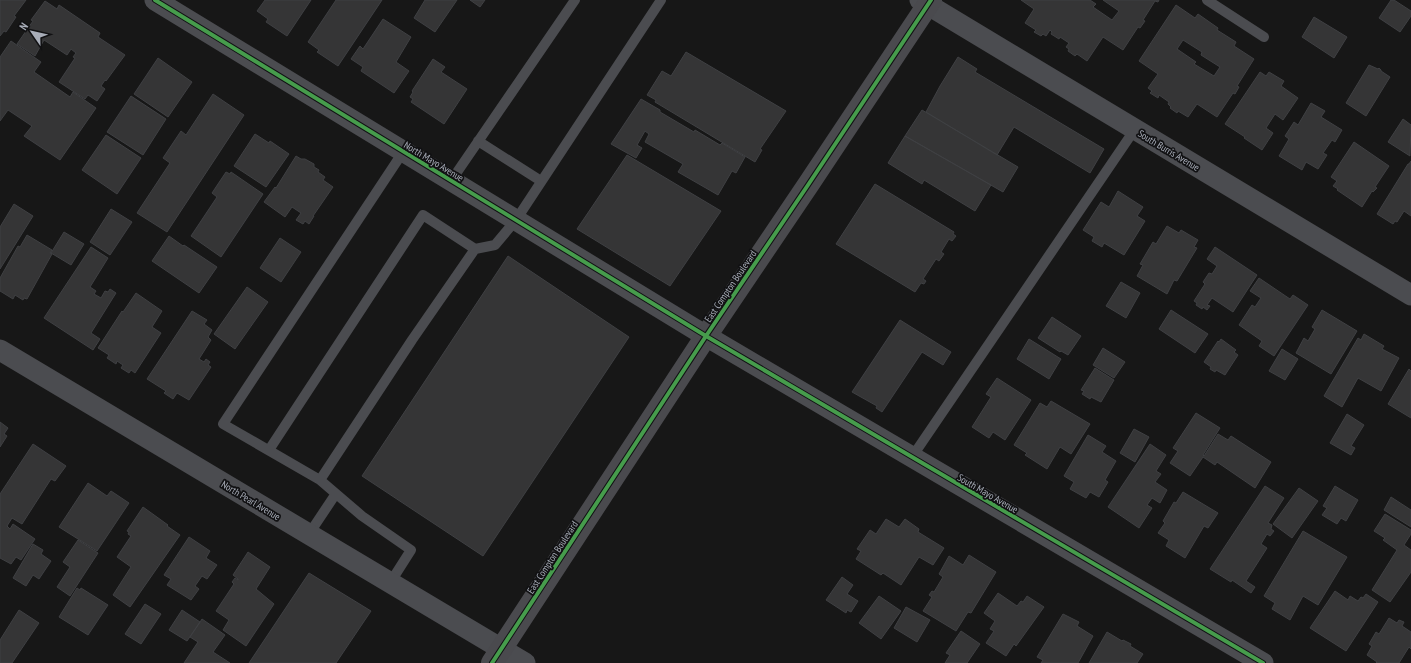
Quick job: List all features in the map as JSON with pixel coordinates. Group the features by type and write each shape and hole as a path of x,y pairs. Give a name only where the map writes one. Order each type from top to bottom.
{"main road":[{"name":"East Compton Boulevard","path":"497,656 706,336 808,185 926,2"}],"street":[{"name":"North Mayo Avenue","path":"155,0 706,336"},
{"name":"South Burris Avenue","path":"926,2 1411,295"},
{"name":"South Mayo Avenue","path":"706,336 1263,663"},
{"name":"North Pearl Avenue","path":"0,350 390,583 497,656 525,663"}],"lane":[{"path":"451,181 574,0"},
{"path":"320,480 412,340 475,249 495,245 516,220 661,0"},
{"path":"1207,0 1264,37"},
{"path":"912,457 1135,129"},
{"path":"478,141 541,181"},
{"path":"390,583 411,550 362,516 335,495 320,480 223,424 403,152"},
{"path":"269,450 423,215 475,249"},
{"path":"309,534 335,495"}],"building":[{"path":"0,0 26,0 14,16 16,17 6,32 4,31 0,36"},
{"path":"265,0 311,0 287,36 266,22 268,19 257,11"},
{"path":"336,0 382,0 338,66 317,52 319,50 308,42"},
{"path":"425,0 457,0 435,32 414,18"},
{"path":"470,0 485,0 480,7"},
{"path":"1021,0 1090,0 1096,4 1093,7 1112,20 1119,11 1103,0 1159,0 1158,2 1155,1 1143,20 1145,21 1140,28 1138,27 1123,50 1103,37 1087,61 1077,54 1075,56 1068,51 1069,49 1066,47 1069,43 1060,37 1059,39 1051,34 1052,32 1050,30 1046,36 1043,34 1041,36 1034,32 1036,30 1025,23 1034,9"},
{"path":"1391,0 1394,0 1411,11 1411,16 1400,32 1379,18"},
{"path":"45,1 57,9 59,5 100,33 98,37 125,55 101,86 105,89 97,101 88,95 85,99 59,82 75,58 73,57 76,53 71,49 67,55 44,40 35,56 17,44 33,21 31,20"},
{"path":"1176,5 1195,18 1198,14 1218,28 1217,30 1236,42 1234,46 1254,59 1237,86 1239,87 1235,94 1233,93 1217,117 1197,104 1188,117 1178,111 1177,113 1170,108 1171,107 1168,104 1169,102 1159,95 1158,98 1150,93 1152,91 1148,88 1158,74 1139,61","holes":["1183,40 1202,52 1201,55 1220,67 1214,76 1194,64 1196,62 1177,49"]},
{"path":"1314,17 1347,37 1334,58 1302,37"},
{"path":"383,19 411,37 396,62 409,71 394,93 361,71 363,67 351,59 360,46 363,49"},
{"path":"11,41 41,62 34,72 70,97 73,92 96,108 60,160 24,136 32,126 8,110 0,121 0,57"},
{"path":"686,52 786,111 760,149 762,150 755,162 655,102 656,100 647,95 662,71 671,76"},
{"path":"958,57 977,69 975,72 1104,149 1090,173 1014,127 997,155 926,112"},
{"path":"158,58 192,82 168,117 134,94"},
{"path":"433,59 445,67 441,72 467,89 444,124 411,102 413,99 410,97 413,92 412,91"},
{"path":"1369,65 1378,69 1379,68 1390,77 1366,116 1346,103"},
{"path":"1260,72 1266,76 1269,72 1284,81 1281,86 1298,98 1283,120 1275,114 1266,128 1273,133 1262,150 1225,124"},
{"path":"213,94 244,115 167,232 137,213 170,163 163,158 181,131 186,135"},
{"path":"131,96 166,119 143,155 107,132"},
{"path":"641,99 694,132 695,130 720,145 722,143 745,157 736,173 732,171 718,195 678,172 683,164 645,142 649,134 645,131 637,145 642,148 636,158 611,144"},
{"path":"1311,103 1325,111 1321,117 1342,130 1335,142 1332,140 1323,153 1327,155 1318,169 1306,162 1302,170 1279,156 1289,139 1285,136 1294,122 1298,125"},
{"path":"922,110 1018,167 1003,192 905,136"},
{"path":"1403,119 1411,125 1410,156 1388,142"},
{"path":"255,134 269,143 270,141 289,154 266,187 234,166"},
{"path":"106,135 141,158 117,194 82,170"},
{"path":"905,136 991,185 975,211 924,180 922,184 888,163"},
{"path":"1354,142 1389,166 1375,187 1377,188 1373,192 1372,191 1362,207 1337,190 1338,189 1333,186 1337,181 1331,177"},
{"path":"627,155 721,211 670,286 577,229"},
{"path":"296,156 314,164 314,167 319,170 318,172 325,177 323,180 333,187 309,224 305,221 303,224 296,220 301,213 292,207 285,217 264,202 275,187 276,188"},
{"path":"1411,161 1411,216 1404,211 1397,222 1395,221 1393,224 1377,214"},
{"path":"226,172 230,174 231,172 263,194 221,257 191,236 217,197 212,193"},
{"path":"875,184 954,232 953,234 956,236 952,241 949,239 941,252 944,254 939,261 936,259 923,279 926,281 924,284 921,283 915,292 836,244"},
{"path":"1118,191 1143,207 1137,216 1145,221 1124,255 1104,243 1102,247 1092,241 1094,237 1083,230 1101,202 1109,207"},
{"path":"14,204 33,216 0,269 0,227"},
{"path":"111,209 132,222 110,255 90,242"},
{"path":"1167,226 1179,233 1181,230 1198,240 1194,247 1197,248 1177,281 1174,280 1167,294 1137,276 1143,265 1140,264 1153,242 1156,244"},
{"path":"64,232 84,244 71,265 51,253"},
{"path":"27,235 52,250 50,253 52,254 27,299 24,298 23,300 15,295 13,299 0,291 0,278 18,246 20,247"},
{"path":"169,236 217,267 199,293 152,261"},
{"path":"280,238 301,252 281,282 260,268"},
{"path":"91,247 108,258 90,287 96,291 94,294 101,298 105,291 108,292 110,289 116,293 91,333 100,339 93,350 44,318"},
{"path":"1215,247 1257,275 1233,312 1212,298 1207,305 1210,306 1207,310 1196,305 1197,303 1194,301 1205,284 1203,282 1209,273 1212,274 1217,266 1207,259"},
{"path":"508,256 629,337 483,556 362,476"},
{"path":"1259,278 1290,299 1293,295 1308,305 1274,356 1259,346 1262,341 1239,325 1252,305 1255,307 1261,298 1250,291"},
{"path":"1121,282 1140,293 1126,318 1106,306"},
{"path":"247,287 268,302 235,349 214,334"},
{"path":"136,293 162,311 152,327 161,333 135,373 131,370 129,373 121,368 123,365 117,361 116,364 107,358 109,355 98,348 122,311 123,312"},
{"path":"1171,310 1208,334 1195,353 1159,329"},
{"path":"1322,310 1357,331 1331,374 1296,353 1304,338 1308,341 1315,329 1312,327"},
{"path":"192,311 207,320 204,324 212,330 208,337 211,340 199,359 204,362 206,359 210,362 208,365 211,367 189,400 177,393 173,399 164,393 166,391 147,379"},
{"path":"1052,317 1081,336 1068,355 1061,351 1060,352 1038,338"},
{"path":"900,320 951,352 943,365 922,352 882,412 876,408 877,406 852,392"},
{"path":"1364,334 1384,346 1382,349 1399,358 1381,391 1358,378 1342,407 1324,396 1358,338 1361,340"},
{"path":"1029,339 1061,359 1049,379 1017,359"},
{"path":"1221,339 1236,350 1234,352 1238,355 1225,375 1216,370 1215,372 1210,369 1211,367 1204,362 1218,341 1219,342"},
{"path":"1103,348 1125,362 1114,378 1093,365"},
{"path":"1282,349 1298,359 1285,380 1269,371"},
{"path":"1095,368 1114,380 1101,402 1091,397 1090,399 1082,394 1084,391 1081,390"},
{"path":"1409,369 1411,371 1411,418 1388,404"},
{"path":"997,378 1031,400 1005,440 993,432 989,438 972,427 991,397 986,394"},
{"path":"1051,401 1090,424 1071,454 1060,447 1047,469 1025,455 1027,453 1014,445 1040,403 1047,407"},
{"path":"1196,413 1220,428 1203,455 1204,456 1218,434 1228,440 1231,436 1271,462 1255,488 1217,462 1215,465 1203,457 1190,476 1170,463 1178,451 1173,448"},
{"path":"1347,414 1364,425 1351,446 1355,448 1351,455 1330,443"},
{"path":"0,422 8,428 4,434 7,436 0,447"},
{"path":"1134,429 1149,437 1135,462 1120,453"},
{"path":"1088,435 1106,446 1102,452 1116,461 1105,480 1108,482 1099,497 1090,492 1086,498 1070,489 1074,482 1064,476"},
{"path":"33,444 66,466 55,481 51,479 22,524 12,518 7,526 10,529 13,524 35,539 21,560 16,557 11,564 0,558 0,494"},
{"path":"1150,444 1166,455 1156,471 1161,474 1155,482 1167,490 1160,503 1152,498 1147,505 1152,508 1139,528 1108,507"},
{"path":"88,483 107,496 111,491 129,503 97,551 59,527"},
{"path":"1265,486 1284,498 1268,523 1272,525 1271,529 1274,531 1270,536 1267,534 1261,544 1267,548 1246,581 1255,587 1251,593 1232,580 1231,582 1210,569"},
{"path":"1335,486 1358,500 1346,521 1341,518 1337,524 1322,515 1327,508 1323,506"},
{"path":"1299,488 1318,501 1292,538 1273,524"},
{"path":"1183,492 1218,513 1208,528 1204,526 1185,558 1166,546 1169,540 1158,533 1165,523 1163,521 1174,502 1176,503"},
{"path":"1391,497 1411,510 1411,527 1384,510"},
{"path":"143,507 180,535 130,607 113,595 131,567 117,557 131,536 127,531"},
{"path":"1385,514 1411,530 1411,534 1404,545 1411,550 1411,572 1390,602 1372,590 1397,550 1383,540 1385,538 1374,531"},
{"path":"886,519 899,527 905,519 919,529 918,532 944,548 933,565 919,557 901,585 883,573 881,575 856,559 861,551 857,549 870,530 876,534"},
{"path":"1303,531 1347,557 1318,605 1303,596 1290,620 1272,609 1275,603 1264,596"},
{"path":"189,537 210,551 206,558 217,565 207,579 202,576 195,586 199,589 191,600 167,585 171,579 164,575"},
{"path":"78,540 98,553 70,596 57,587 70,567 63,562"},
{"path":"33,544 43,550 41,554 51,561 39,579 33,575 26,586 13,578"},
{"path":"248,552 270,567 256,589 274,604 246,646 223,630 229,620 216,611 234,584 232,582 235,578 238,580 233,575"},
{"path":"969,555 996,572 971,613 968,612 956,631 923,611 932,597 929,595 932,591 934,592 943,577 939,574 949,556 963,565"},
{"path":"309,573 371,611 336,663 249,663"},
{"path":"842,577 853,585 847,594 858,601 851,612 847,610 846,613 826,600"},
{"path":"77,588 80,590 81,588 108,605 88,635 59,617"},
{"path":"1335,591 1348,600 1350,596 1358,601 1366,594 1378,602 1346,651 1310,628"},
{"path":"998,593 1017,606 1021,601 1023,602 1027,596 1044,607 1016,646 1014,644 1006,656 986,643 994,631 990,629 995,621 984,613"},
{"path":"879,596 901,611 881,639 859,623"},
{"path":"145,604 161,614 141,644 125,634"},
{"path":"906,607 930,620 917,642 894,628"},
{"path":"19,610 39,623 12,663 0,663 0,640"},
{"path":"182,610 200,622 187,641 169,630"},
{"path":"1063,614 1079,622 1077,626 1093,636 1078,663 1041,663 1043,660 1037,657"},
{"path":"1389,618 1397,623 1399,620 1404,622 1402,626 1411,632 1411,649 1409,647 1399,663 1376,663 1377,662 1367,655 1372,646 1369,644 1376,632 1379,634"},
{"path":"202,619 225,635 213,652 230,663 184,663 198,642 190,637"},
{"path":"961,631 980,644 967,663 945,663 950,655 946,653"},
{"path":"1107,632 1122,641 1123,640 1131,644 1130,646 1143,654 1137,663 1089,663"}],"cycle path":[{"path":"155,0 706,336 1263,663"},
{"path":"492,663 706,336 931,0"}]}
